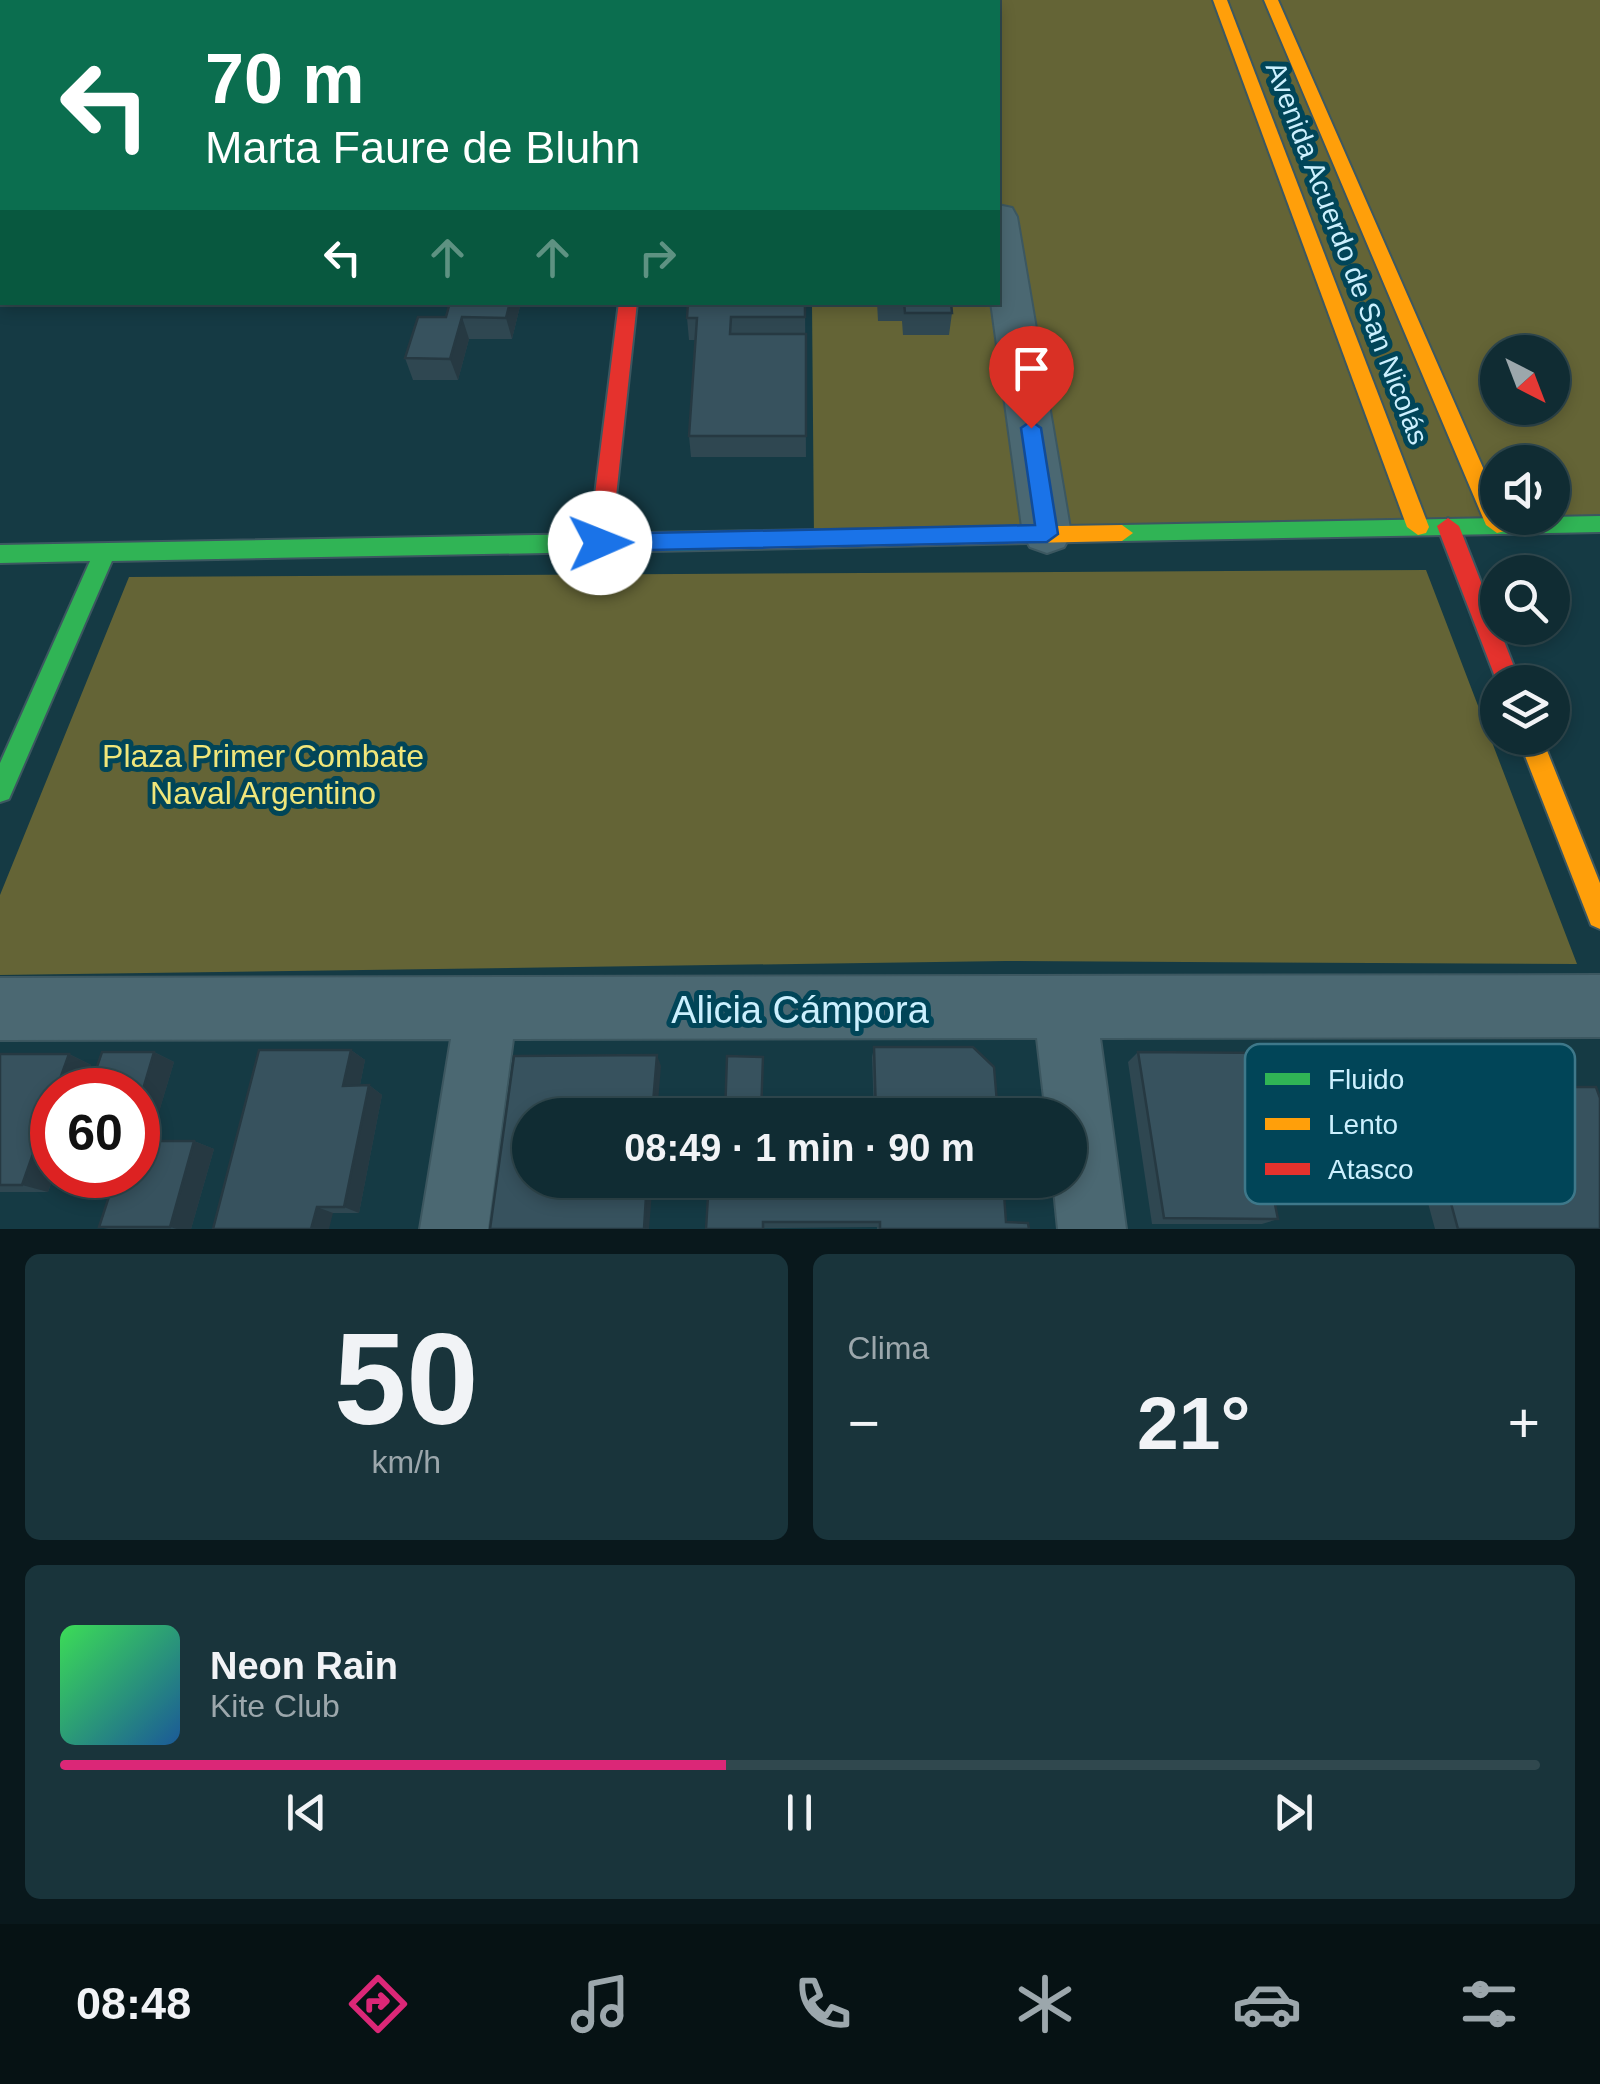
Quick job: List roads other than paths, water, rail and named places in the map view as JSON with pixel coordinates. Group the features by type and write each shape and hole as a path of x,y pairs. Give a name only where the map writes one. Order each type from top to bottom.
{"street":[{"name":"Avenida Acuerdo de San Nicolás","path":"1220,0 1418,526"},
{"name":"Avenida Acuerdo de San Nicolás","path":"1271,0 1480,486"},
{"path":"1000,230 1047,534"},
{"path":"600,543 628,305"},
{"path":"1570,524 1600,524"},
{"path":"0,554 1480,525"},
{"path":"1448,526 1502,665"},
{"path":"0,791 104,553"},
{"path":"1537,755 1600,916"},
{"name":"Alicia Cámpora","path":"0,1010 1600,1006"},
{"path":"1065,1008 1092,1229"},
{"path":"454,1229 486,1010"}],"park label":[{"name":"Plaza Primer Combate Naval Argentino","path":"263,774"}]}
